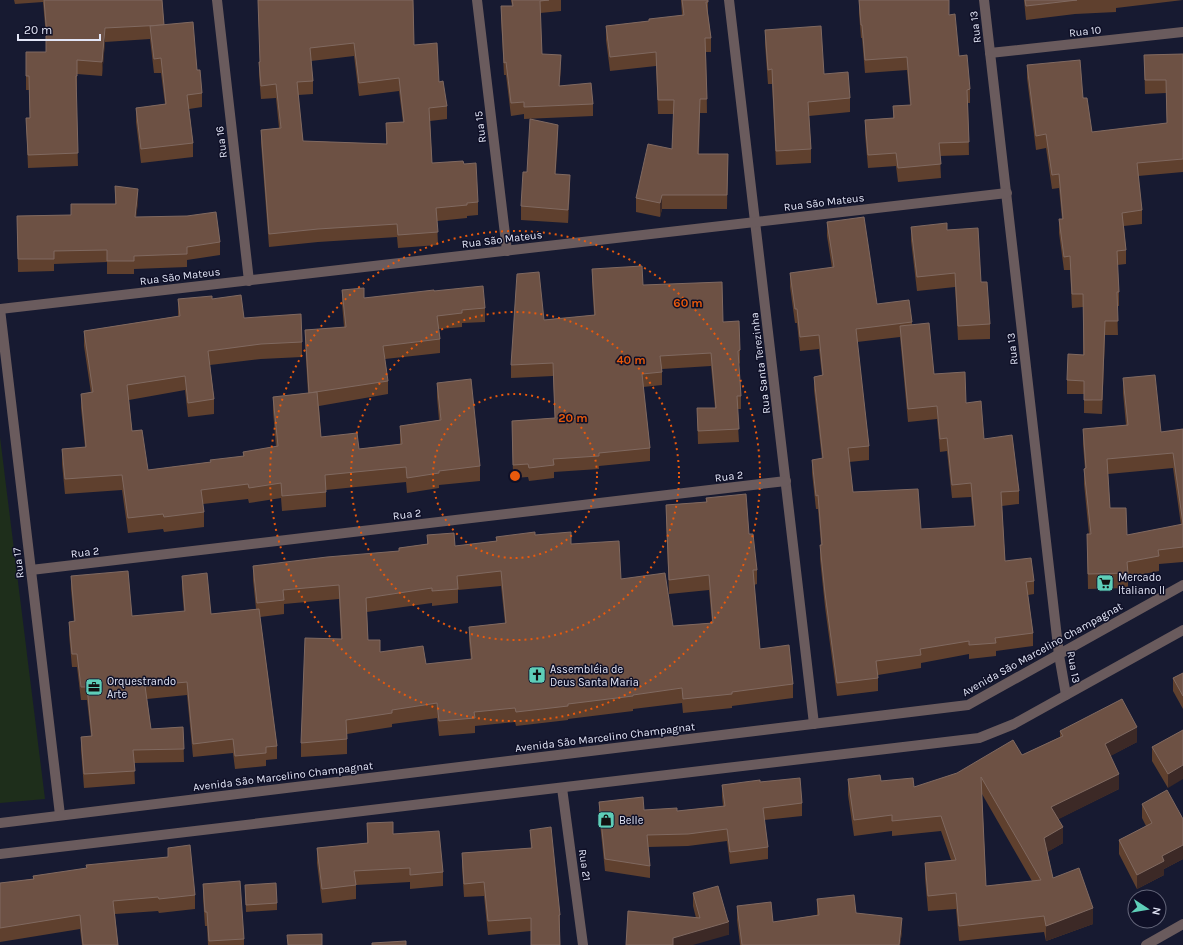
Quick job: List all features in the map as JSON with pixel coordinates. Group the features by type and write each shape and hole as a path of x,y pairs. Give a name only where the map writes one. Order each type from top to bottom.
{"street":[{"name":"Rua 16","path":"217,0 249,281"},
{"name":"Rua 15","path":"477,0 507,251"},
{"name":"Rua Santa Terezinha","path":"729,0 814,724"},
{"name":"Rua 13","path":"984,0 1059,654 1066,695"},
{"name":"Rua 10","path":"990,54 1183,32"},
{"name":"Rua São Mateus","path":"0,309 1007,193"},
{"name":"Rua 17","path":"0,309 60,815"},
{"name":"Rua 2","path":"31,570 786,481"},
{"name":"Avenida São Marcelino Champagnat","path":"0,823 968,705 1183,585"},
{"path":"0,854 980,738 1014,724 1183,630"},
{"name":"Rua 21","path":"562,788 583,945"},
{"path":"1146,945 1183,924"}],"green space":[{"path":"0,437 45,799 0,803"}],"building":[{"path":"44,0 162,0 164,25 105,28 102,62 77,60 78,153 28,155 26,118 30,118 29,76 26,76 26,52 46,52 47,36"},
{"path":"258,0 413,0 414,45 437,43 439,82 443,81 447,106 429,108 432,163 463,161 464,164 476,163 478,202 467,203 467,205 436,208 438,232 398,235 397,224 269,234 261,130 281,128 276,84 261,86","holes":["354,43 359,83 399,78 404,122 386,123 387,144 303,141 297,82 313,81 310,48"]},
{"path":"512,0 549,0 540,1 542,54 561,55 559,86 591,83 593,104 524,107 524,102 511,103 506,62 504,63 501,6 513,6"},
{"path":"682,0 708,0 708,2 706,2 711,38 705,38 707,99 700,99 698,154 728,154 727,195 662,195 660,203 636,198 648,144 672,149 674,100 658,100 656,52 610,57 606,26 684,15"},
{"path":"859,0 949,0 949,15 955,14 959,56 967,55 970,89 967,90 969,142 939,143 941,164 898,168 896,153 868,155 865,120 894,118 893,106 911,105 907,57 865,60"},
{"path":"1025,0 1077,0 1026,6"},
{"path":"193,22 197,70 200,70 202,93 187,95 193,143 141,149 136,108 166,104 161,58 154,59 150,26"},
{"path":"821,26 824,74 848,72 850,98 808,102 811,149 776,151 772,69 768,70 765,30"},
{"path":"1183,54 1183,159 1137,163 1142,210 1122,213 1126,250 1117,251 1119,292 1117,292 1118,321 1105,321 1102,400 1084,400 1084,381 1067,380 1068,354 1084,355 1083,294 1072,294 1070,256 1064,257 1059,219 1063,219 1059,174 1052,175 1046,134 1036,136 1027,65 1080,60 1083,98 1087,98 1092,132 1167,123 1166,80 1145,80 1144,55"},
{"path":"530,119 558,125 555,174 570,175 568,210 521,206 523,172 527,172"},
{"path":"115,186 138,189 135,217 187,216 216,212 220,242 187,247 187,254 134,256 134,261 107,261 107,250 54,251 54,259 18,259 17,216 71,215 71,204 116,204"},
{"path":"864,217 877,304 909,300 912,322 856,329 869,446 848,448 853,492 918,489 921,529 975,526 971,483 952,485 947,438 940,439 937,406 908,409 900,326 929,323 934,374 965,372 966,403 981,401 984,439 1012,435 1019,491 1001,492 1005,561 1031,558 1034,581 1026,582 1033,633 995,638 996,643 969,645 969,641 920,649 921,655 876,661 878,678 837,683 820,545 822,545 818,495 816,496 812,460 823,458 814,377 823,375 819,335 800,337 797,309 795,309 790,273 834,267 827,222"},
{"path":"947,223 947,230 978,228 981,282 987,282 990,324 958,326 955,273 917,277 911,227"},
{"path":"642,266 643,285 722,282 723,322 739,321 740,350 738,351 741,396 737,396 739,429 698,431 697,408 716,408 711,353 660,356 662,372 642,374 650,448 599,453 599,456 553,459 554,465 529,468 528,464 513,465 512,421 555,418 553,363 511,365 517,274 539,272 544,320 595,315 592,269"},
{"path":"483,286 485,308 462,310 462,313 437,316 440,339 383,346 388,381 309,393 305,330 346,327 342,290 364,288 364,298"},
{"path":"241,295 244,318 301,314 302,342 261,344 208,351 214,399 188,403 185,376 127,385 132,431 142,430 148,470 244,456 243,452 278,446 273,397 317,392 321,437 357,433 359,449 402,444 400,426 441,420 437,383 471,379 480,466 439,471 439,473 407,478 406,467 325,475 326,492 282,496 281,483 249,488 248,484 201,490 204,512 164,517 163,514 128,518 122,475 65,479 62,449 86,447 81,394 93,392 84,331 180,316 178,299 212,296 212,299"},
{"path":"1155,375 1161,432 1183,429 1183,524 1183,547 1158,550 1159,556 1127,562 1128,573 1088,574 1087,534 1091,534 1084,469 1086,468 1083,429 1128,425 1123,378","holes":["1173,453 1183,524 1127,535 1126,508 1110,508 1107,459"]},
{"path":"746,494 749,534 753,534 757,570 753,570 760,649 789,645 793,684 732,692 732,694 683,699 682,688 568,704 568,706 516,712 515,708 474,712 475,718 439,721 437,703 392,710 392,713 346,720 347,739 301,743 305,638 342,639 339,585 283,590 284,600 257,603 253,566 327,557 399,551 399,548 428,544 427,535 454,533 455,546 497,541 496,537 535,532 535,535 571,532 571,544 619,541 621,579 665,573 673,626 713,623 709,575 669,580 666,505 707,502 706,498","holes":["501,571 506,623 469,627 472,659 426,664 423,646 380,652 380,640 368,640 366,598 432,588 432,591 458,589 457,576"]},
{"path":"128,571 132,616 185,611 182,576 207,573 211,614 259,609 277,746 266,747 266,753 235,756 233,739 193,744 187,682 145,686 151,729 183,727 184,749 133,750 135,771 84,774 81,737 92,736 87,687 81,687 77,654 72,654 69,622 75,621 71,576"},
{"path":"1183,673 1183,696 1173,678"},
{"path":"1122,699 1137,727 1105,744 1119,774 1051,807 1063,827 1044,838 1053,878 1079,868 1093,908 1046,926 1044,916 959,926 956,893 928,896 925,863 956,860 941,816 892,821 892,815 854,820 848,779 880,775 881,781 913,778 914,787 957,773 1013,740 1022,755 1063,736 1060,731","holes":["981,777 1041,880 986,886"]},
{"path":"1183,730 1183,765 1168,774 1152,747"},
{"path":"800,778 802,803 763,808 768,847 730,852 727,829 688,834 647,835 650,866 605,859 599,802 643,797 644,810 677,808 677,811 725,806 722,785 760,780 760,782"},
{"path":"1167,790 1183,819 1183,845 1162,856 1164,861 1137,875 1119,840 1152,823 1142,804"},
{"path":"393,822 393,834 439,831 443,872 410,875 410,868 354,871 356,885 322,889 317,848 368,843 367,823"},
{"path":"551,827 560,915 560,945 531,945 531,918 488,921 484,882 464,884 462,853 532,848 530,830"},
{"path":"190,845 195,895 159,899 158,897 113,901 118,945 83,945 80,915 0,928 0,883 34,879 33,876 87,868 86,865 168,857 168,848"},
{"path":"240,881 244,939 209,941 203,884"},
{"path":"276,883 277,903 246,905 245,885"},
{"path":"718,886 729,921 728,922 673,938 673,945 626,945 628,911 700,918 693,893"},
{"path":"854,895 856,913 902,918 899,945 742,945 737,906 771,902 773,922 819,915 817,899"},
{"path":"322,934 322,945 288,945 287,935"},
{"path":"406,941 406,945 372,945 372,943"}],"place":[{"name":"Mercado Italiano II","path":"1105,583"},
{"name":"Assembléia de Deus Santa Maria","path":"537,675"},
{"name":"Orquestrando Arte","path":"94,687"},
{"name":"Belle","path":"606,820"}]}
